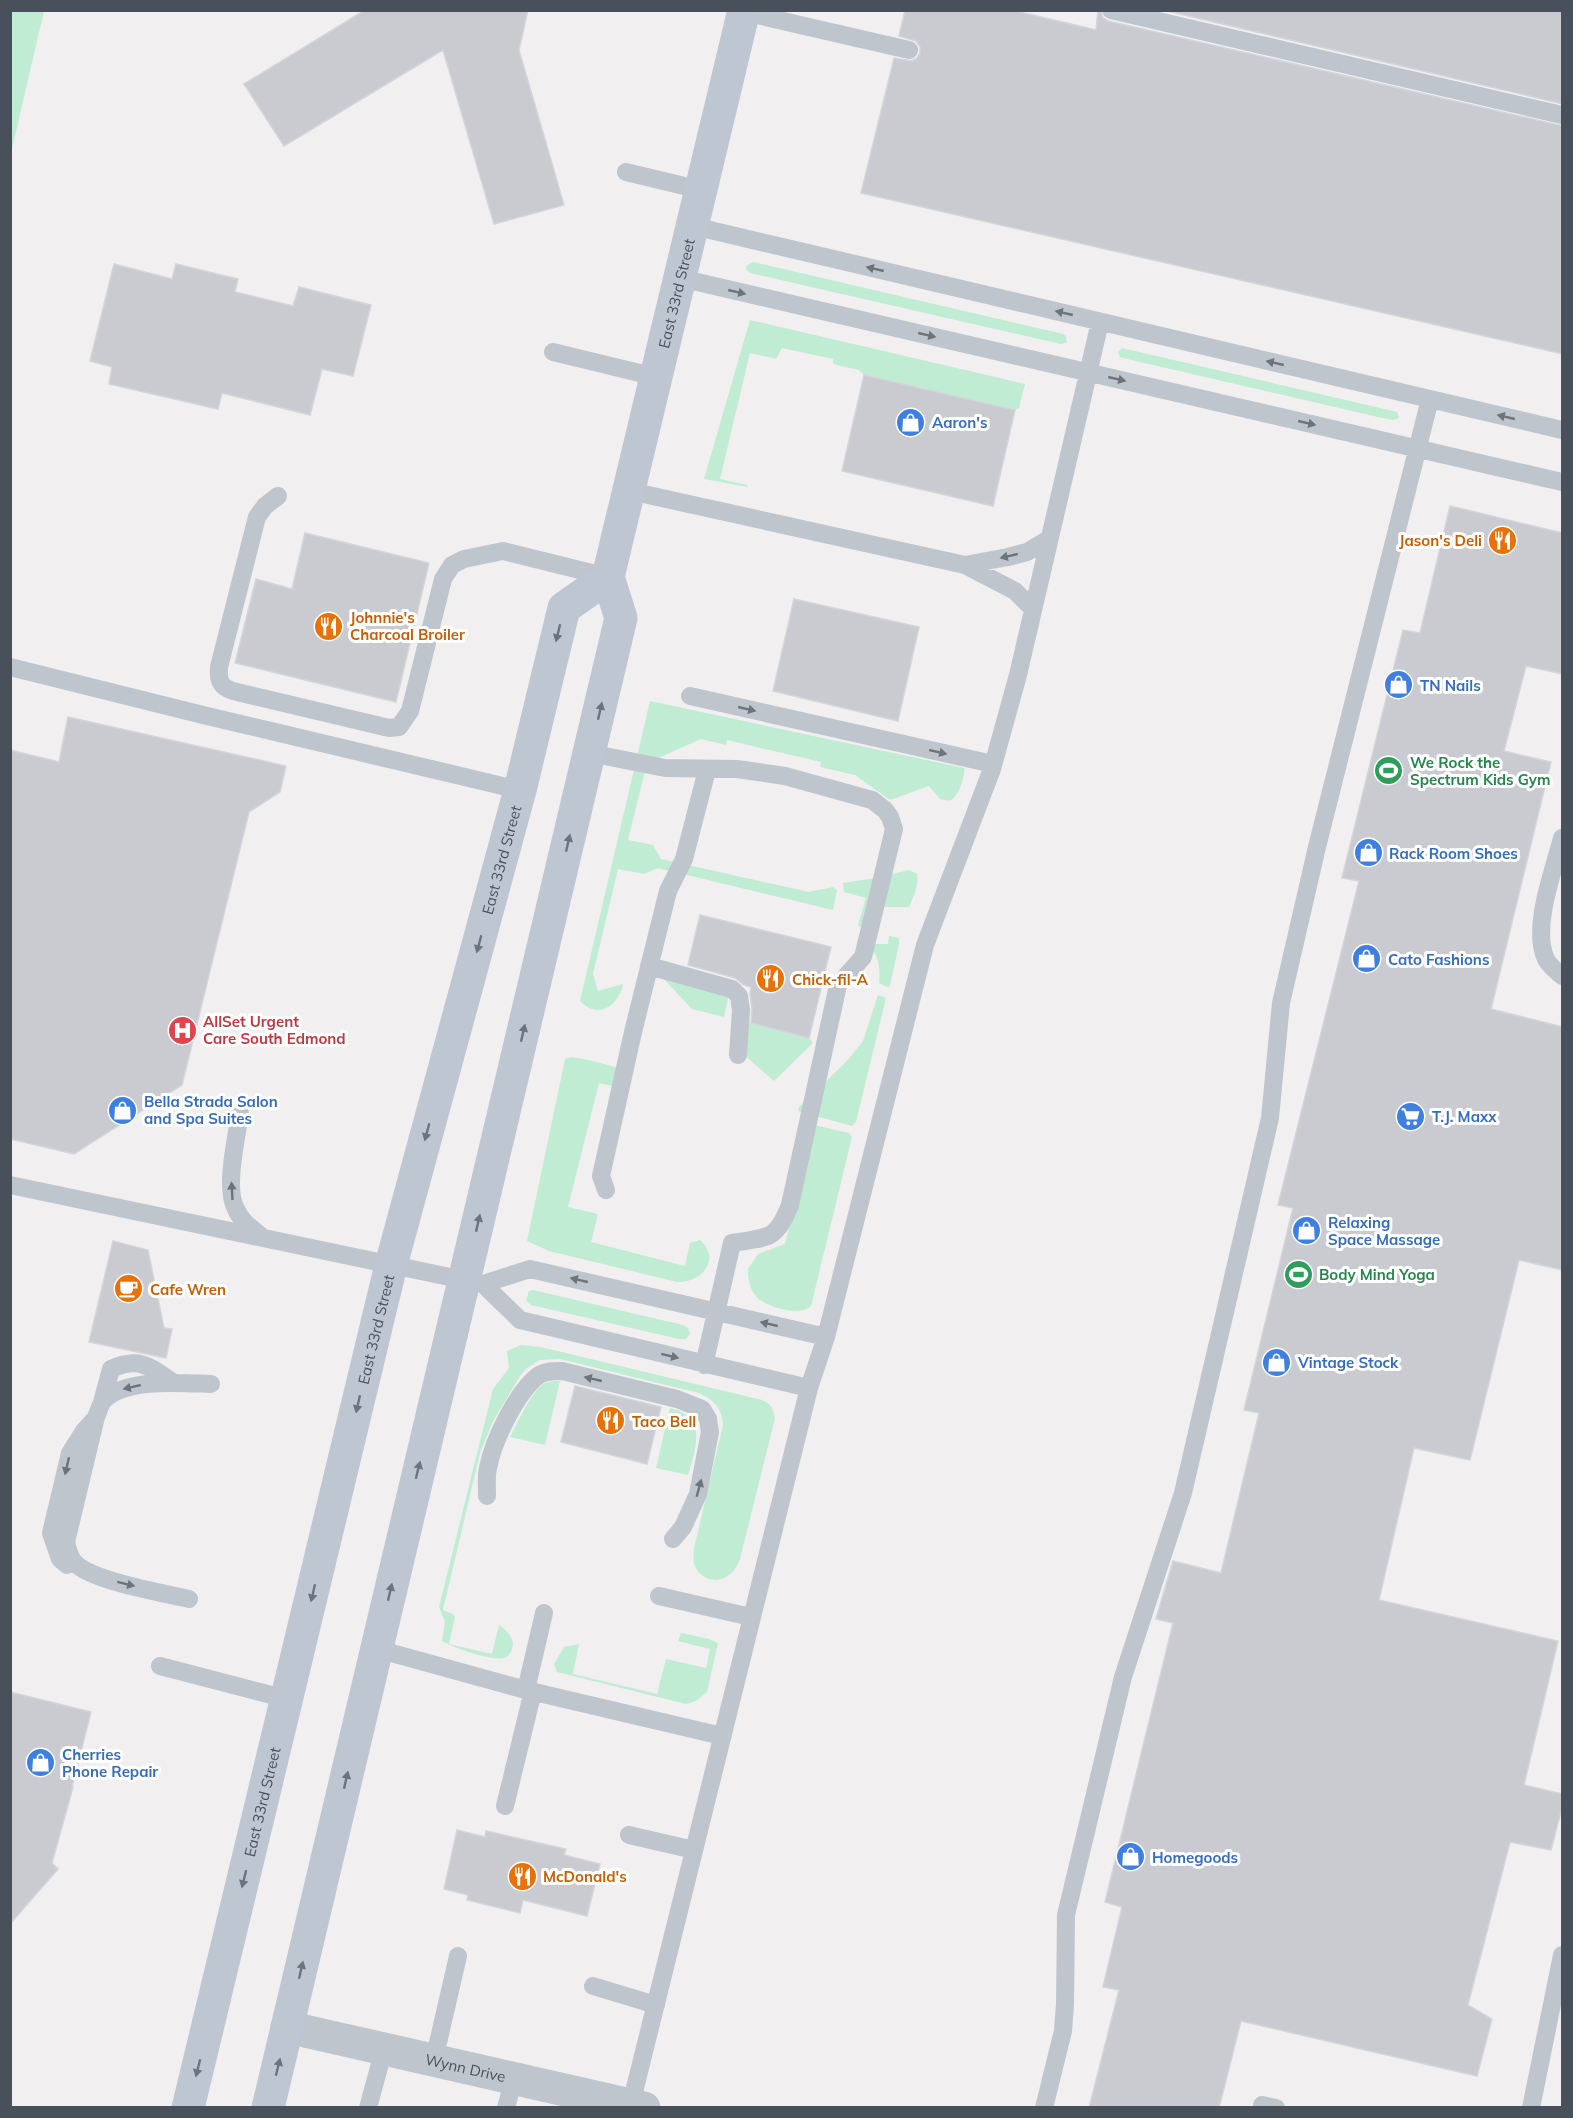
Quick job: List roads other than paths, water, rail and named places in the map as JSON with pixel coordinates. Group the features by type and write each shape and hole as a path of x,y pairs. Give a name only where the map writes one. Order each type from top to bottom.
{"main road":[{"name":"East 33rd Street","path":"188,2108 391,1265 520,790 564,608 609,577 744,11"},
{"path":"268,2108 377,1649 474,1282 621,618 609,577"}],"street":[{"name":"Wynn Drive","path":"287,2027 434,2060 510,2093 635,2107"}],"lane":[{"path":"1111,10 1563,116"},
{"path":"744,11 909,50"},
{"path":"626,172 701,190"},
{"path":"693,226 1563,430"},
{"path":"680,278 1563,483"},
{"path":"635,2107 656,2005 751,1617 809,1388 826,1337 924,945 993,764 1033,609 1100,322"},
{"path":"554,352 656,377"},
{"path":"1044,2108 1062,2031 1065,2004 1066,1915 1123,1677 1183,1493 1270,1118 1281,1003 1317,847 1430,399"},
{"path":"630,491 965,565 1015,591 1033,609"},
{"path":"278,496 265,506 255,523 219,667 218,678 221,685 233,691 389,728 399,726 410,711 443,579 452,565 464,559 503,551 609,577"},
{"path":"965,565 1027,552 1049,538"},
{"path":"10,667 520,790"},
{"path":"690,696 993,764"},
{"path":"590,753 665,768 737,769 784,776 872,800 885,810 894,829 863,957 838,985 790,1205 782,1225 770,1237 732,1243 704,1365"},
{"path":"606,1190 601,1176 649,966 668,891 684,859 707,770"},
{"path":"1563,838 1542,919 1542,944 1546,961 1563,976"},
{"path":"649,966 732,989 739,996 741,1010 738,1054"},
{"path":"240,1113 231,1189 234,1207 242,1220 262,1237"},
{"path":"10,1185 474,1282 530,1269 826,1337"},
{"path":"474,1282 520,1320 809,1388"},
{"path":"174,1383 144,1364 136,1362 111,1369 66,1542 68,1553 75,1563 93,1575 189,1599"},
{"path":"487,1496 488,1469 493,1450 521,1395 540,1375 550,1371 562,1371 677,1399 702,1409 708,1419 710,1432 698,1494 683,1527 673,1539"},
{"path":"99,1410 115,1391 146,1384 211,1384"},
{"path":"659,1596 751,1617"},
{"path":"505,1806 544,1613"},
{"path":"377,1649 529,1691 722,1736"},
{"path":"160,1666 287,1699"},
{"path":"629,1835 694,1850"},
{"path":"1531,2108 1563,1955"},
{"path":"434,2060 458,1956"},
{"path":"593,1986 656,2005"},
{"path":"368,2108 384,2049"}],"place":[{"name":"Aaron's","path":"911,422"},
{"name":"Jason's Deli","path":"1503,540"},
{"name":"Johnnie's Charcoal Broiler","path":"329,626"},
{"name":"TN Nails","path":"1399,685"},
{"name":"We Rock the Spectrum Kids Gym","path":"1389,771"},
{"name":"Rack Room Shoes","path":"1368,853"},
{"name":"Cato Fashions","path":"1367,959"},
{"name":"Chick-fil-A","path":"771,979"},
{"name":"AllSet Urgent Care South Edmond","path":"182,1030"},
{"name":"Bella Strada Salon and Spa Suites","path":"123,1110"},
{"name":"T.J. Maxx","path":"1411,1116"},
{"name":"Relaxing Space Massage","path":"1307,1231"},
{"name":"Body Mind Yoga","path":"1298,1274"},
{"name":"Cafe Wren","path":"129,1289"},
{"name":"Vintage Stock","path":"1277,1362"},
{"name":"Taco Bell","path":"611,1421"},
{"name":"Cherries Phone Repair","path":"41,1763"},
{"name":"Homegoods","path":"1131,1857"},
{"name":"McDonald's","path":"522,1876"}]}
